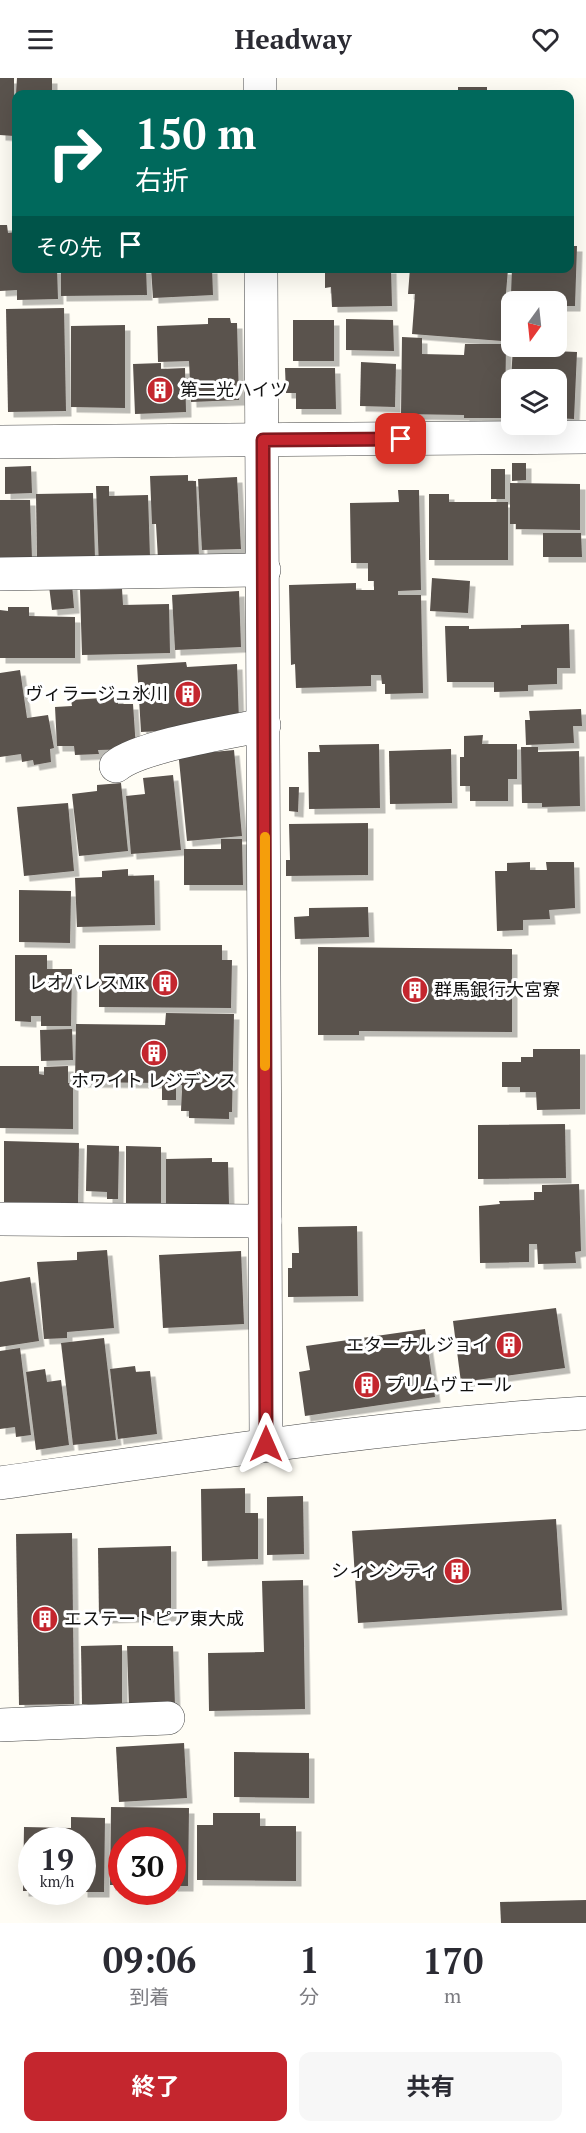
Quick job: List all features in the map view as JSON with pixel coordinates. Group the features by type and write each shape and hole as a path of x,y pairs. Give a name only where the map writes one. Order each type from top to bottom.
{"street":[{"path":"261,273 266,1444"},
{"path":"0,442 586,437"},
{"path":"0,574 264,570"},
{"path":"116,766 125,759 182,743 264,725"},
{"path":"0,1219 265,1221"},
{"path":"0,1483 266,1444 524,1417 586,1413"},
{"path":"0,1725 168,1718"}],"building":[{"path":"0,78 14,78 12,136 0,135"},
{"path":"17,78 52,78 52,90 16,90"},
{"path":"458,87 487,87 487,90 458,90"},
{"path":"0,225 7,225 8,233 12,232 12,273 57,273 58,299 17,300 17,290 0,291"},
{"path":"574,246 577,246 575,306 567,306 567,291 511,291 512,273 574,273"},
{"path":"61,273 146,273 147,295 61,296"},
{"path":"151,273 212,273 213,295 153,298"},
{"path":"325,273 391,273 392,306 332,307 331,287 325,288"},
{"path":"410,273 508,273 506,291 501,291 501,341 412,334 415,294 408,294"},
{"path":"64,308 66,411 8,412 6,309"},
{"path":"208,318 230,318 231,323 237,323 239,400 191,402 189,361 158,362 157,326 208,324"},
{"path":"346,319 393,320 394,351 346,350"},
{"path":"293,320 334,320 334,361 293,361"},
{"path":"125,325 125,408 71,407 71,326"},
{"path":"402,337 422,338 422,354 464,355 465,344 501,344 501,357 506,357 506,369 501,369 501,418 401,414"},
{"path":"567,352 577,352 574,419 567,419 567,369 512,369 512,357 567,357"},
{"path":"361,362 396,364 395,407 360,406"},
{"name":"第二光ハイツ","path":"161,363 161,369 185,368 186,412 135,414 133,364"},
{"path":"285,368 335,368 336,409 296,409 296,393 286,393"},
{"path":"512,463 526,463 526,480 512,481"},
{"path":"31,466 32,493 5,494 5,467"},
{"path":"491,469 505,469 505,499 491,499"},
{"path":"188,475 188,481 196,481 199,557 158,559 156,524 152,524 150,476"},
{"path":"237,477 241,549 202,550 198,479"},
{"path":"510,483 580,484 580,530 516,529 516,524 510,524"},
{"path":"96,486 109,486 109,496 148,495 150,557 99,568"},
{"path":"398,490 419,490 421,590 398,591 398,595 421,595 423,693 385,694 385,684 382,684 381,675 371,675 371,686 296,688 295,664 291,665 289,585 356,583 356,590 374,590 374,581 368,581 368,563 351,563 350,503 399,502"},
{"path":"93,493 95,558 37,559 36,494"},
{"path":"429,494 449,494 449,502 508,502 508,560 429,560"},
{"path":"0,500 30,500 32,559 0,559"},
{"path":"543,533 581,533 582,557 543,557"},
{"path":"432,578 470,581 468,613 430,611"},
{"path":"72,584 74,608 52,610 49,586"},
{"path":"122,589 123,605 169,604 170,653 82,655 80,590"},
{"path":"239,591 241,647 175,650 172,595"},
{"path":"8,607 29,607 29,616 75,617 75,658 0,658 0,610 8,611"},
{"path":"569,624 570,668 557,668 557,684 528,685 528,691 494,692 494,682 447,682 445,626 469,626 469,629"},
{"name":"ヴィラージュ氷川","path":"186,662 187,667 237,664 239,721 195,729 141,732 137,665"},
{"path":"20,670 27,718 48,715 54,748 50,749 51,762 34,765 33,760 22,762 21,754 0,757 0,673"},
{"path":"118,697 118,704 133,704 136,749 98,750 99,754 75,755 74,746 57,746 55,707 72,706 71,700"},
{"path":"581,709 582,726 573,726 574,743 526,745 525,720 530,720 529,711"},
{"path":"483,735 482,744 517,744 517,779 508,779 508,801 470,801 470,786 460,786 460,757 464,757 464,736"},
{"path":"379,744 380,808 309,809 308,752 320,752 319,745"},
{"path":"521,747 538,747 538,752 579,751 580,806 542,807 542,803 522,803"},
{"path":"451,749 452,803 390,804 389,751"},
{"path":"178,750 203,753 234,750 242,836 187,841"},
{"path":"173,775 181,850 131,854 126,796 145,794 143,778"},
{"path":"121,783 128,851 79,856 72,794 97,791 97,785"},
{"path":"289,787 299,787 298,812 289,811"},
{"path":"68,803 74,871 24,876 17,807"},
{"path":"368,823 368,875 286,876 286,860 290,860 289,824"},
{"path":"221,839 242,839 243,885 184,885 184,849 221,849"},
{"path":"530,862 530,870 547,870 546,862 574,862 575,908 549,910 550,919 523,920 523,930 497,931 495,871 507,871 507,863"},
{"path":"128,869 128,876 154,875 155,925 77,927 75,878 102,877 102,871"},
{"path":"19,890 71,891 70,943 19,942"},
{"path":"368,907 369,937 295,939 294,917 309,916 309,908"},
{"name":"レオパレスMK","path":"99,945 222,945 222,960 232,960 231,1008 99,1007"},
{"name":"群馬銀行大宮寮","path":"318,947 512,949 512,1032 359,1031 359,1035 318,1035"},
{"path":"15,955 47,955 47,969 72,969 71,1026 41,1026 41,1016 31,1016 31,1022 15,1021"},
{"name":"ホワイト レジデンス","path":"166,1013 234,1014 232,1112 229,1112 229,1119 189,1118 189,1111 181,1111 182,1085 176,1085 176,1100 162,1100 162,1083 75,1082 76,1024 165,1025"},
{"path":"72,1029 73,1060 41,1061 40,1030"},
{"path":"533,1049 580,1049 580,1109 537,1110 536,1092 520,1092 520,1087 502,1087 502,1062 521,1062 521,1057 533,1057"},
{"path":"0,1066 39,1066 39,1074 44,1075 44,1067 68,1066 68,1083 73,1083 73,1129 0,1128"},
{"path":"565,1124 566,1178 478,1179 478,1125"},
{"path":"4,1141 79,1143 78,1203 4,1202"},
{"path":"87,1145 119,1146 118,1199 107,1199 107,1192 86,1191"},
{"path":"126,1146 161,1147 161,1203 126,1203"},
{"path":"212,1158 212,1162 228,1162 229,1204 166,1206 166,1159"},
{"path":"579,1184 581,1251 575,1252 576,1263 538,1264 537,1244 529,1244 529,1262 480,1263 479,1206 500,1204 499,1201 534,1200 534,1192 542,1192 542,1185"},
{"path":"357,1226 358,1296 288,1297 288,1268 292,1268 292,1253 299,1253 298,1227"},
{"path":"107,1250 114,1328 67,1332 67,1338 44,1339 37,1262 77,1260 77,1252"},
{"path":"241,1251 244,1324 163,1328 159,1255"},
{"path":"30,1277 39,1341 0,1347 0,1282"},
{"name":"エターナルジョイ","path":"556,1308 565,1368 461,1382 453,1321"},
{"name":"プリムヴェール","path":"425,1329 435,1397 305,1416 299,1372 310,1370 306,1346"},
{"path":"104,1338 116,1440 73,1445 61,1343"},
{"path":"20,1348 31,1435 16,1437 15,1427 0,1429 0,1351"},
{"path":"135,1366 136,1372 150,1371 157,1434 118,1439 110,1369"},
{"path":"45,1369 47,1382 61,1380 69,1445 36,1450 26,1372"},
{"path":"245,1488 245,1513 258,1513 258,1559 202,1561 201,1489"},
{"path":"303,1496 304,1554 267,1555 267,1497"},
{"name":"シィンシティ","path":"556,1519 562,1610 358,1623 352,1531"},
{"name":"エステートピア東大成","path":"72,1533 74,1704 19,1705 16,1534"},
{"path":"171,1546 171,1616 99,1618 98,1548"},
{"path":"303,1580 305,1709 209,1711 208,1653 264,1652 262,1581"},
{"path":"122,1645 122,1704 82,1704 81,1646"},
{"path":"127,1646 173,1646 175,1706 129,1707"},
{"path":"184,1743 187,1798 119,1802 116,1747"},
{"path":"234,1752 309,1753 309,1798 234,1797"},
{"path":"111,1807 189,1808 188,1886 186,1886 186,1827 111,1827"},
{"path":"213,1813 260,1813 260,1826 296,1826 296,1881 197,1880 197,1825 213,1825"},
{"path":"71,1817 105,1818 104,1892 96,1892 96,1827 71,1827"},
{"path":"586,1900 586,1923 501,1923 500,1902"}],"slow traffic":[{"path":"265,837 265,1066"}],"place":[{"name":"第二光ハイツ","path":"160,390"},
{"name":"ヴィラージュ氷川","path":"188,694"},
{"name":"レオパレスMK","path":"165,983"},
{"name":"群馬銀行大宮寮","path":"415,990"},
{"name":"ホワイト レジデンス","path":"154,1053"},
{"name":"エターナルジョイ","path":"509,1345"},
{"name":"プリムヴェール","path":"367,1385"},
{"name":"シィンシティ","path":"457,1571"},
{"name":"エステートピア東大成","path":"45,1619"}],"route":[{"path":"266,1444 263,440 401,439"}]}
